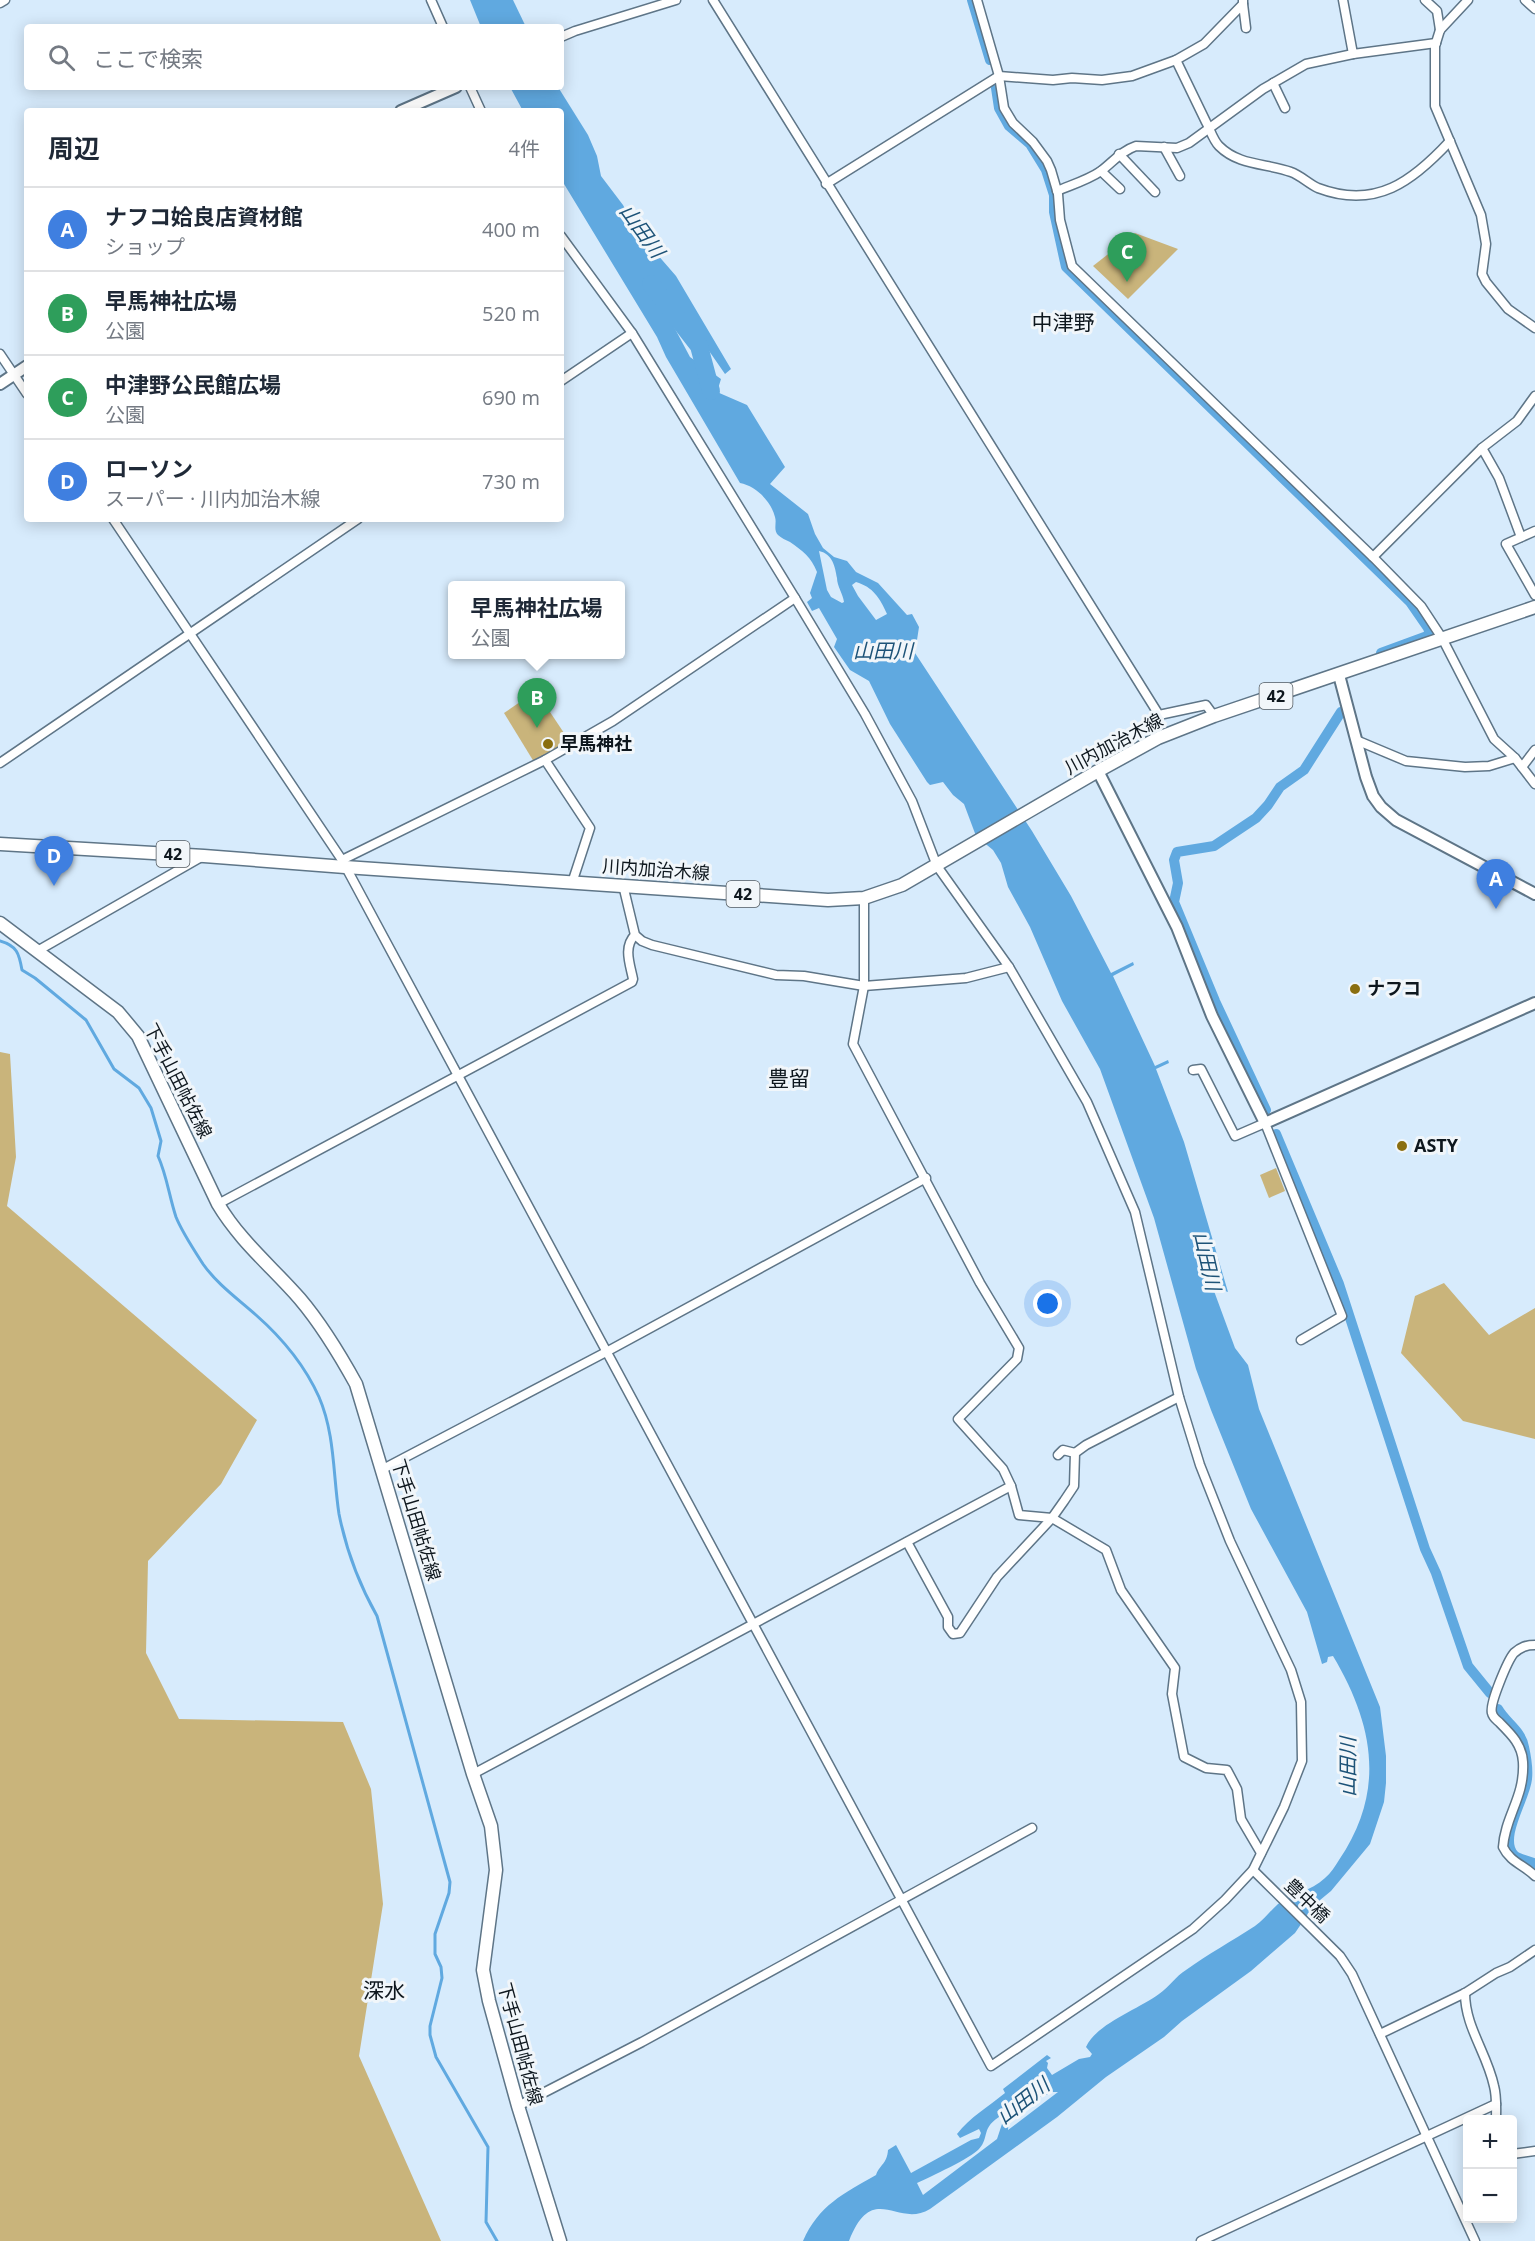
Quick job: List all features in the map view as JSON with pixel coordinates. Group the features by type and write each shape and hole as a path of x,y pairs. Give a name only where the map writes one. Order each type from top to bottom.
{"main road":[{"name":"川内加治木線","path":"0,844 344,864 572,883 828,900 864,898 902,885 939,865 1158,738 1214,716 1535,607"},
{"name":"下手山田帖佐線","path":"0,923 39,950 118,1012 138,1036 218,1204 243,1241 301,1300 343,1360 356,1384 473,1774 491,1826 496,1870 483,1970 489,2001 518,2106 560,2241"}],"street":[{"path":"0,3 5,0"},
{"path":"431,0 442,24"},
{"path":"564,36 575,31 676,0"},
{"path":"712,0 1159,715 1206,705 1214,716"},
{"path":"977,0 999,76 1004,108 1008,116 1033,142 1047,161 1057,191 1060,220 1072,266 1421,606 1442,639 1494,739 1515,758 1535,784"},
{"path":"1343,0 1353,54"},
{"path":"1425,0 1437,11 1440,30"},
{"path":"1468,0 1440,30 1436,43 1435,106 1481,215 1486,244 1482,274 1508,309 1535,328"},
{"path":"1525,0 1535,9"},
{"path":"826,184 999,76 1053,80 1072,78 1102,80 1132,76 1176,60 1204,45 1243,2"},
{"path":"1243,2 1246,28"},
{"path":"1057,191 1101,171 1119,154 1136,146 1177,148 1189,143 1273,83 1306,64 1353,54 1436,43"},
{"path":"1176,60 1218,144 1235,158 1292,172 1320,188 1342,193 1366,194 1390,190 1416,175 1450,141"},
{"path":"1273,83 1285,108"},
{"path":"409,108 449,90"},
{"path":"471,90 480,108"},
{"path":"1164,147 1180,176"},
{"path":"1119,154 1155,192"},
{"path":"1101,171 1120,189"},
{"path":"115,522 344,864 991,2066 1193,1929 1255,1872 1261,1853 1284,1806 1302,1761 1301,1702 1291,1670 1230,1541 1200,1465 1179,1397 1135,1212 1087,1102 1009,967 939,865 912,801 865,714 795,598 632,333 564,240"},
{"path":"564,379 632,333"},
{"path":"0,354 24,390"},
{"path":"0,384 24,368"},
{"path":"1373,557 1482,448 1517,421 1535,396"},
{"path":"1482,448 1499,478 1521,537"},
{"path":"0,764 354,522"},
{"path":"1535,531 1506,544 1535,595"},
{"path":"344,864 612,722 795,598"},
{"path":"1339,675 1366,777 1373,796 1381,807 1404,824 1535,894"},
{"path":"1356,740 1406,761 1465,767 1489,766 1515,758"},
{"path":"1522,767 1535,750"},
{"path":"544,760 590,828 572,883"},
{"path":"1098,771 1177,927 1212,1016 1266,1124 1342,1316 1301,1340"},
{"path":"39,950 204,856"},
{"path":"623,885 635,934 642,941 776,975 804,976 864,986 966,978 1009,967"},
{"path":"864,898 864,986 853,1044 980,1283 1019,1348 1017,1359 958,1419 1003,1469 1011,1486 1019,1515 1052,1518 1106,1550 1121,1590 1175,1668 1172,1694 1184,1757 1206,1768 1227,1770 1237,1789 1241,1819 1261,1853"},
{"path":"218,1204 632,982 627,951 631,938 635,934"},
{"path":"1193,1070 1202,1069 1235,1136 1535,1003"},
{"path":"381,1470 608,1351 926,1178"},
{"path":"907,1542 948,1617 948,1627 953,1634 960,1633 997,1577 1052,1518 1074,1486 1076,1453 1086,1445 1179,1397"},
{"path":"1058,1455 1063,1450 1076,1453"},
{"path":"473,1774 1011,1486"},
{"path":"1535,1645 1525,1645 1513,1655 1492,1701 1491,1711 1520,1747 1523,1762 1522,1789 1507,1825 1503,1847 1512,1860 1535,1876"},
{"path":"518,2106 642,2042 1032,1828"},
{"name":"豊中橋","path":"1255,1872 1335,1950 1352,1974 1475,2241"},
{"path":"1380,2034 1465,1992 1535,1950"},
{"path":"1465,1992 1468,2022 1495,2088 1496,2115"},
{"path":"1201,2241 1428,2138 1496,2104"},
{"path":"1517,2153 1535,2151"}],"shaded area":[{"path":"1135,233 1178,249 1128,299 1093,266"},
{"path":"536,691 570,742 534,762 504,713"},
{"path":"0,1052 10,1054 16,1157 7,1206 257,1420 221,1484 148,1561 146,1653 179,1719 343,1722 371,1789 383,1904 359,2056 441,2241 0,2241"},
{"path":"1276,1168 1285,1191 1269,1198 1260,1175"},
{"path":"1444,1283 1489,1335 1535,1308 1535,1439 1463,1421 1401,1353 1415,1296"}],"water":[{"path":"470,0 513,0 525,24 480,24"},
{"name":"山田川","path":"512,90 560,90 588,135 597,156 601,176 623,205 637,231 676,276 731,369 725,374 672,306 665,302 673,325 690,357 721,379 717,392 747,405 785,467 770,484 808,514 823,548 834,557 847,561 856,572 878,583 907,615 912,614 919,627 915,653 1032,831 1071,896 1111,973 1133,962 1134,965 1113,976 1155,1066 1168,1060 1169,1063 1156,1069 1184,1142 1228,1292 1217,1288 1214,1291 1235,1348 1248,1365 1259,1409 1380,1707 1386,1756 1384,1802 1370,1844 1331,1891 1314,1905 1295,1933 1251,1971 1182,2021 1164,2037 1106,2077 1057,2117 930,2209 918,2214 907,2214 876,2209 867,2213 858,2223 849,2241 803,2241 824,2209 876,2175 888,2150 896,2145 911,2173 971,2140 979,2138 981,2133 979,2129 960,2138 957,2134 973,2117 1005,2093 1003,2089 1047,2055 1051,2058 1046,2061 1047,2068 1052,2075 1079,2059 1090,2057 1092,2054 1086,2047 1091,2039 1108,2024 1151,2000 1182,1972 1255,1926 1278,1904 1314,1886 1327,1876 1354,1834 1364,1809 1369,1783 1369,1758 1358,1707 1347,1682 1333,1656 1328,1657 1327,1662 1322,1664 1307,1612 1251,1509 1196,1369 1154,1218 1100,1069 1062,1001 1030,927 1008,887 1001,863 993,850 976,836 964,804 943,782 930,785 927,782 890,724 869,681 850,670 834,647 837,639 819,608 812,611 807,602 812,598 810,593 817,572 812,562 799,548 778,535 773,511 762,495 752,487 740,483 666,357 657,337 564,184 564,108 521,108","holes":["819,551 827,555 832,562 844,602 842,603 831,597 827,590","856,582 871,590 879,598 887,614 876,620 852,585","1058,2092 1008,2130 1010,2116 1017,2103","1002,2115 1004,2118 997,2139 923,2195 917,2183 975,2153 982,2145 988,2128"]}],"waterway":[{"path":"972,0 990,60"},
{"path":"996,88 999,108 1009,126 1030,144 1046,170 1054,195 1054,212 1066,267 1410,602 1428,628 1430,635 1381,653"},
{"name":"山田川","path":"651,284 699,346 711,391"},
{"path":"1266,1110 1215,1001 1174,902 1178,883 1174,860 1177,852 1214,846 1256,818 1280,787 1304,770 1341,712"},
{"path":"0,941 14,948 20,959 22,970 86,1020 114,1069 139,1088 151,1108 161,1141 158,1156 176,1217 185,1235 203,1264 215,1278 283,1342 300,1363 319,1397 331,1440 339,1514 345,1540 359,1579 377,1616 450,1882 449,1893 435,1934 435,1954 441,1967 442,1978 430,2026 430,2035 436,2057 488,2147 486,2222 497,2241"},
{"path":"1276,1134 1339,1284 1425,1549 1436,1573 1468,1666 1490,1693"},
{"path":"1498,1709 1520,1736 1527,1767 1525,1787 1511,1829 1510,1848 1516,1857 1535,1864"}],"place":[{"name":"中津野公民館広場","path":"1127,282"},
{"name":"早馬神社広場","path":"537,728"},
{"name":"早馬神社","path":"548,744"},
{"name":"ローソン","path":"54,886"},
{"name":"ナフコ姶良店資材館","path":"1496,909"},
{"name":"ナフコ","path":"1355,989"},
{"name":"ASTY","path":"1402,1146"}],"district":[{"name":"中津野","path":"1063,323"},
{"name":"豊留","path":"789,1079"},
{"name":"深水","path":"384,1991"}]}
